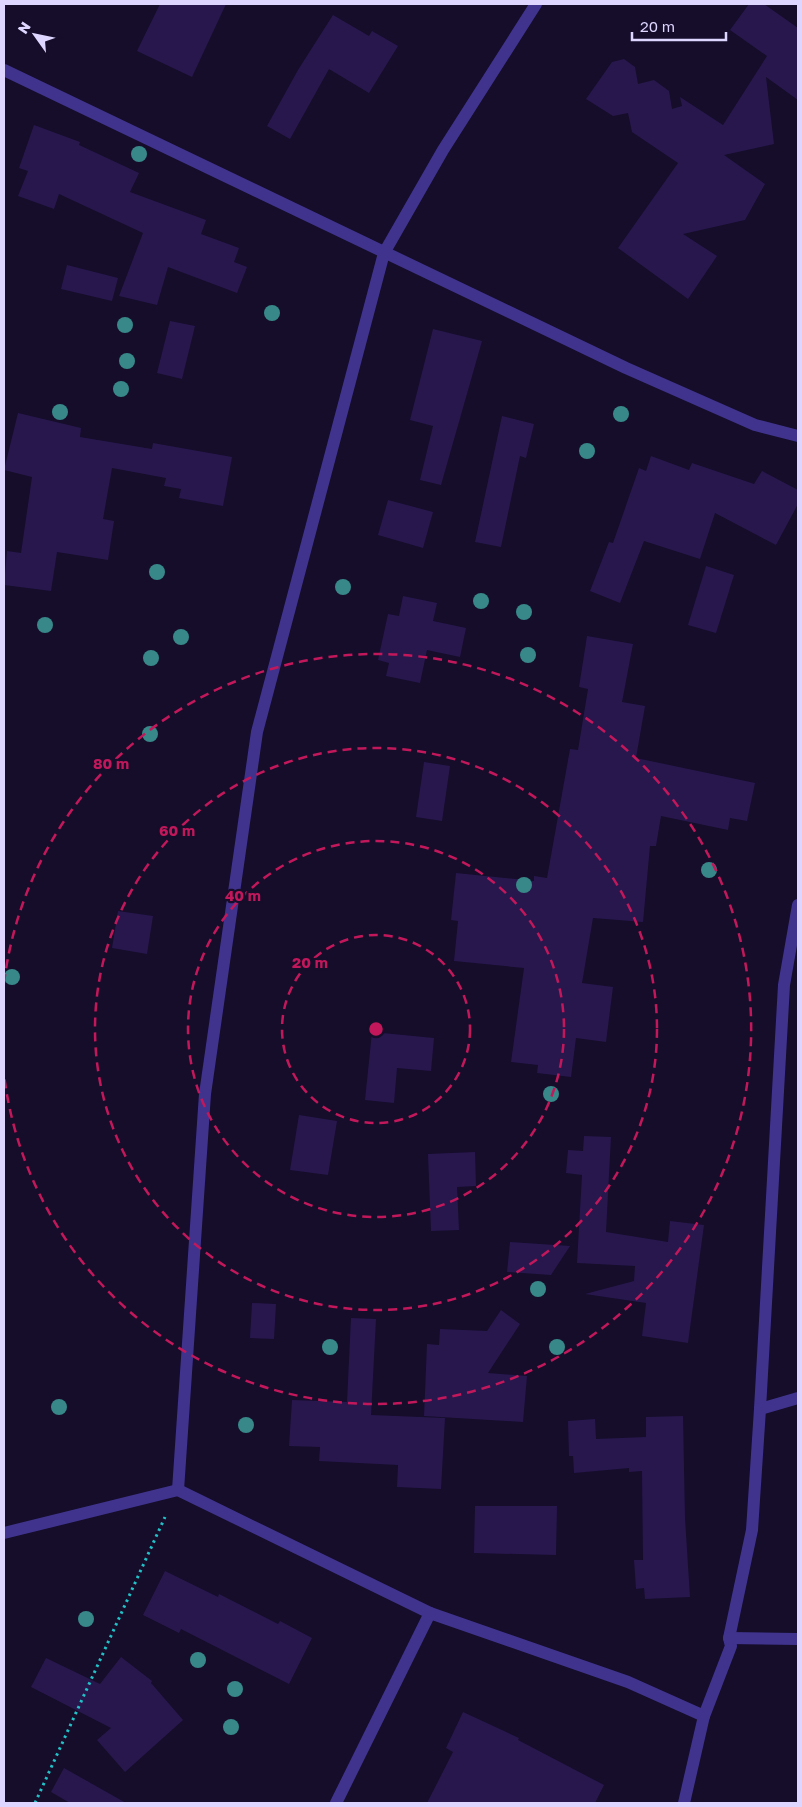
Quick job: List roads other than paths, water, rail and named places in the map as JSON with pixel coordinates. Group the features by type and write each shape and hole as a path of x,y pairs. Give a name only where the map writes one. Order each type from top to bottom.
{"street":[{"path":"178,1490 205,1094 257,732 384,253 443,150 536,4"},
{"path":"4,70 643,375 755,425 798,436"},
{"path":"684,1803 704,1716 731,1646 729,1638 752,1530 784,986 798,905"},
{"path":"760,1409 798,1398"},
{"path":"4,1533 178,1490 430,1613 628,1682 704,1716"},
{"path":"336,1803 430,1613"},
{"path":"729,1638 798,1639"}]}
